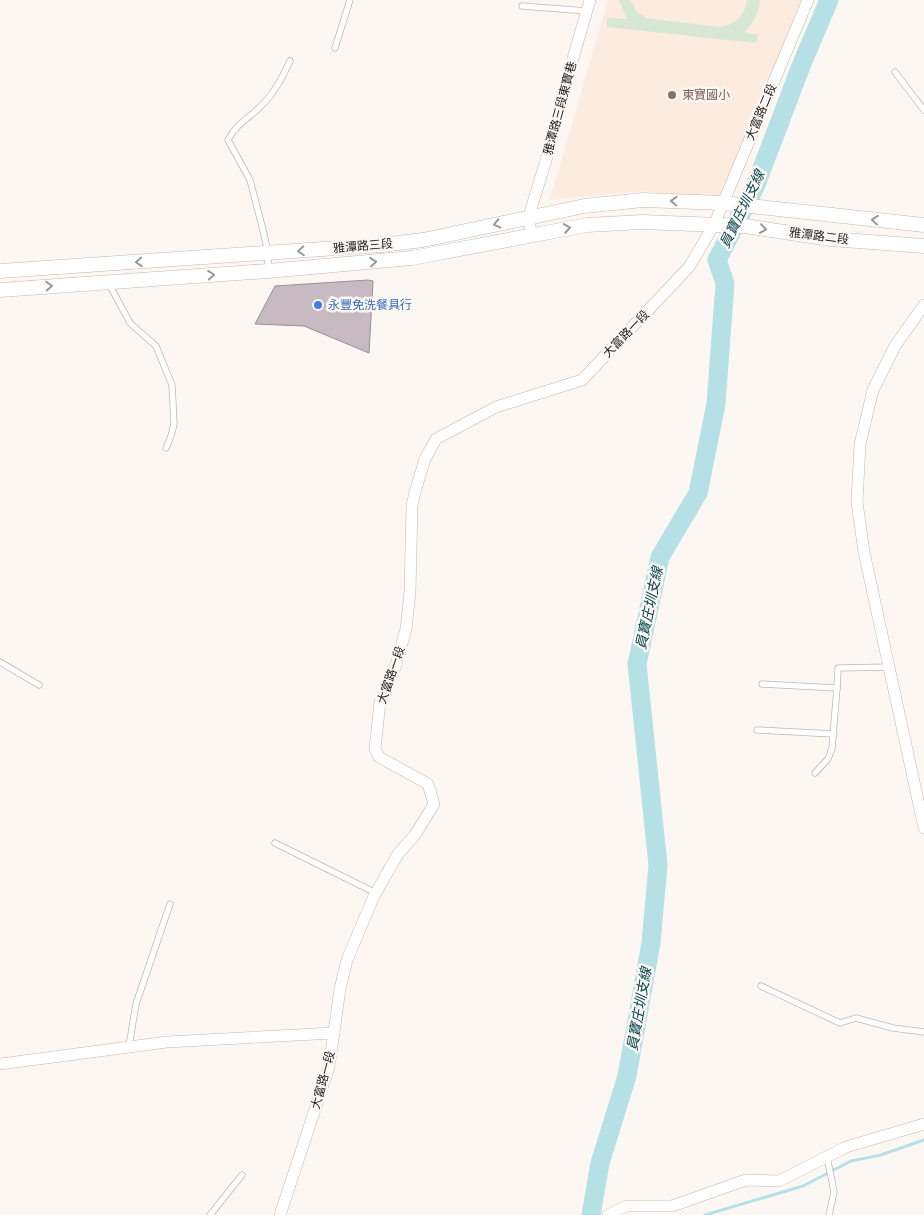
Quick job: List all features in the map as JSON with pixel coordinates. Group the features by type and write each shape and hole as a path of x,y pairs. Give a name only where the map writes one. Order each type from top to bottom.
{"street":[{"name":"大富路二段","path":"714,225 808,0"},
{"name":"雅潭路三段東寶巷","path":"529,216 589,6"},
{"name":"雅潭路三段","path":"0,271 381,245 423,240 529,216 584,206 642,200 723,203"},
{"path":"642,200 642,222"},
{"name":"雅潭路二段","path":"723,203 924,225"},
{"path":"529,216 532,235"},
{"name":"雅潭路三段","path":"0,290 268,271 412,258 588,225 642,222 714,225"},
{"name":"雅潭路二段","path":"714,225 745,226 831,239 924,246"},
{"name":"大富路一段","path":"285,1214 329,1067 340,989 347,960 376,893 398,854 414,835 434,804 428,784 379,757 375,749 380,702 396,665 406,629 410,592 412,506 425,459 436,439 496,407 582,380 689,267 714,225"},
{"path":"924,305 895,346 873,390 860,444 857,502 864,552 924,828"},
{"path":"0,1064 167,1042 334,1033"},
{"path":"608,1215 626,1206 672,1206 746,1180 779,1181 846,1147 924,1124"}],"lane":[{"path":"335,48 350,0"},
{"path":"522,6 589,6"},
{"path":"268,271 268,253 250,180 228,140 234,128 260,107 275,91 290,61"},
{"path":"895,72 924,110"},
{"path":"108,282 130,323 156,346 172,384 174,424 166,448"},
{"path":"0,662 39,685"},
{"path":"816,773 828,759 832,748 838,668 889,667"},
{"path":"762,684 837,688"},
{"path":"757,730 834,734"},
{"path":"274,843 376,893"},
{"path":"129,1046 136,1004 170,904"},
{"path":"761,986 842,1023 856,1018 893,1028 924,1032"},
{"path":"827,1157 834,1192 829,1215"},
{"path":"210,1215 242,1175"}],"shaded area":[{"name":"東寶國小","path":"608,0 806,0 720,199 642,191 550,200"}],"green space":[{"path":"619,0 630,0 637,12 646,18 719,27 730,24 738,19 744,11 747,0 760,0 755,18 744,32 758,35 756,43 607,27 607,18 627,19"}],"building":[{"name":"永豐免洗餐具行","path":"373,281 369,353 304,326 255,324 275,286"}],"waterway":[{"name":"員寶庄圳支線","path":"591,1215 600,1163 627,1076 651,943 658,865 637,664 660,557 698,493 716,404 725,283 717,260 755,187 801,66 829,0"},
{"path":"705,1215 803,1186 851,1161 881,1155 924,1140"}],"place":[{"name":"東寶國小","path":"672,95"},
{"name":"永豐免洗餐具行","path":"318,305"}]}
